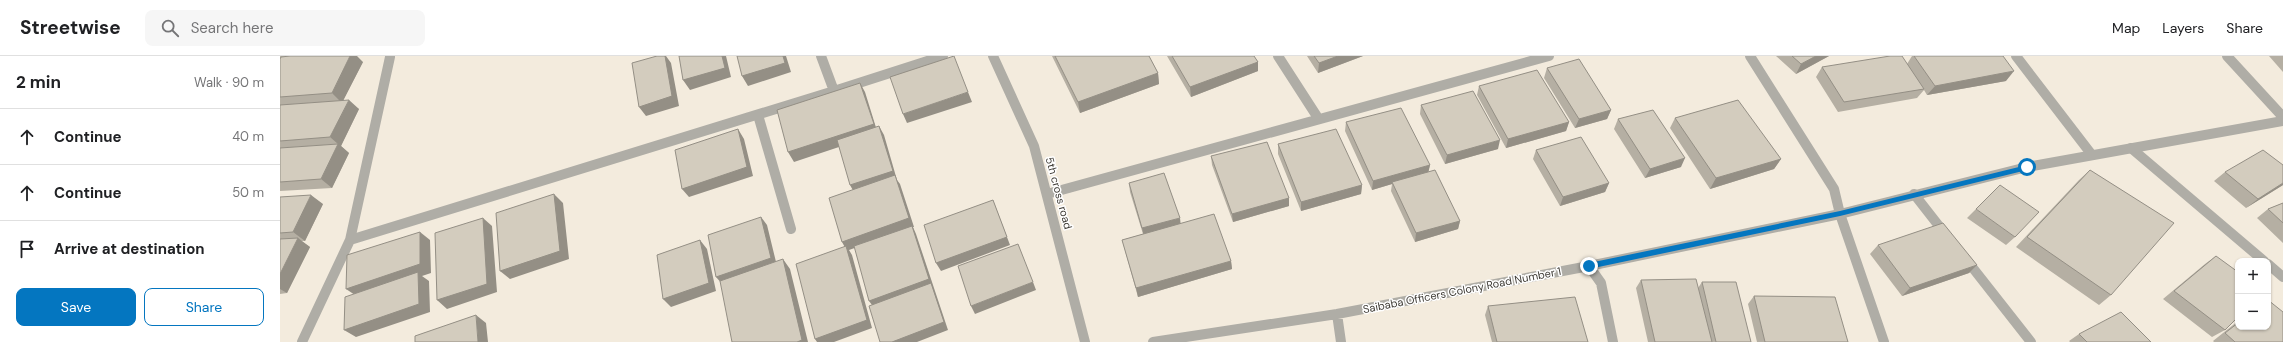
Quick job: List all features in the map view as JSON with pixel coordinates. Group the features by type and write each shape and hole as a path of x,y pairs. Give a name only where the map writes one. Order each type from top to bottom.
{"street":[{"path":"302,342 350,240 392,56"},
{"path":"821,56 834,91"},
{"path":"350,240 758,115 943,56"},
{"name":"5th cross road","path":"993,56 1034,146 1085,342"},
{"path":"1278,56 1318,118"},
{"path":"1047,194 1318,118 1549,56"},
{"path":"1750,56 1834,189 1840,214 1884,342"},
{"path":"2016,56 2092,155"},
{"path":"2227,56 2283,117"},
{"path":"758,115 791,229"},
{"name":"Saibaba Officers Colony Road Number 1","path":"1153,342 1337,314 1589,266 1840,214 1914,194 2027,167 2283,121"},
{"path":"2131,148 2260,258"},
{"path":"1914,194 2032,342"},
{"path":"1589,266 1601,283 1613,342"},
{"path":"2271,267 2283,277"},
{"path":"1337,314 1341,342"}],"building":[{"path":"350,56 332,93 280,97 280,59 281,57"},
{"path":"657,56 665,56 672,96 639,107 632,63"},
{"path":"679,56 722,56 725,68 683,80"},
{"path":"737,56 783,56 785,63 742,76"},
{"path":"954,56 968,92 903,114 890,77"},
{"path":"1055,56 1149,56 1158,73 1078,102"},
{"path":"1172,56 1254,56 1258,62 1190,87"},
{"path":"1314,56 1338,56 1319,63"},
{"path":"1792,56 1816,56 1801,64"},
{"path":"1890,56 1902,56 1924,89 1844,102 1822,67"},
{"path":"1914,56 2003,56 2014,71 1935,86"},
{"path":"1579,59 1611,110 1579,119 1547,68"},
{"path":"1537,70 1569,122 1508,139 1479,86"},
{"path":"860,83 874,124 788,152 777,110"},
{"path":"1473,91 1500,140 1447,155 1421,105"},
{"path":"349,100 330,137 280,141 280,105"},
{"path":"1738,100 1781,159 1716,178 1675,118"},
{"path":"1401,108 1430,165 1373,181 1346,122"},
{"path":"1653,110 1685,158 1650,169 1618,119"},
{"path":"879,126 893,171 850,185 837,140"},
{"path":"738,129 747,167 682,189 675,150"},
{"path":"1336,129 1362,185 1301,202 1278,144"},
{"path":"1581,137 1609,183 1563,197 1536,150"},
{"path":"1267,142 1289,198 1232,214 1211,156"},
{"path":"338,144 321,179 280,182 280,148"},
{"path":"2263,150 2283,165 2283,183 2258,199 2225,172"},
{"path":"1435,170 1460,221 1416,233 1392,182"},
{"path":"2090,170 2174,223 2111,295 2027,237"},
{"path":"1164,173 1180,218 1142,228 1129,183"},
{"path":"895,175 909,218 842,242 829,198"},
{"path":"2000,185 2039,212 2015,237 1976,209"},
{"path":"554,194 560,251 500,271 496,213"},
{"path":"311,195 293,232 280,233 280,197"},
{"path":"993,200 1007,237 936,263 924,225"},
{"path":"2283,203 2283,223 2268,209"},
{"path":"1214,214 1231,261 1136,288 1122,240"},
{"path":"761,217 771,258 716,277 708,235"},
{"path":"483,218 487,284 437,300 435,233"},
{"path":"1943,223 1977,265 1910,288 1878,245"},
{"path":"912,226 929,279 869,301 854,246"},
{"path":"420,232 420,264 346,289 347,255"},
{"path":"298,238 280,274 280,239"},
{"path":"700,240 709,283 663,299 657,255"},
{"path":"1018,244 1033,282 971,306 958,266"},
{"path":"846,246 867,320 815,339 796,264"},
{"path":"2216,256 2235,270 2235,320 2225,330 2174,291"},
{"path":"783,259 802,340 797,342 732,342 720,281"},
{"path":"418,272 419,304 344,330 345,297"},
{"path":"1696,279 1712,342 1655,342 1641,280"},
{"path":"1702,282 1736,282 1751,342 1716,342"},
{"path":"931,283 944,322 892,342 880,342 869,306"},
{"path":"1754,296 1835,297 1848,342 1765,342"},
{"path":"1575,297 1588,342 1497,342 1488,306"},
{"path":"2271,302 2283,312 2283,342 2235,342 2225,333 2235,325 2235,330 2271,330"},
{"path":"2121,312 2151,342 2087,342 2079,334"},
{"path":"476,315 478,342 415,342 415,336"}],"route":[{"path":"1589,266 1740,233 1840,214 1914,194 2027,167"}]}
